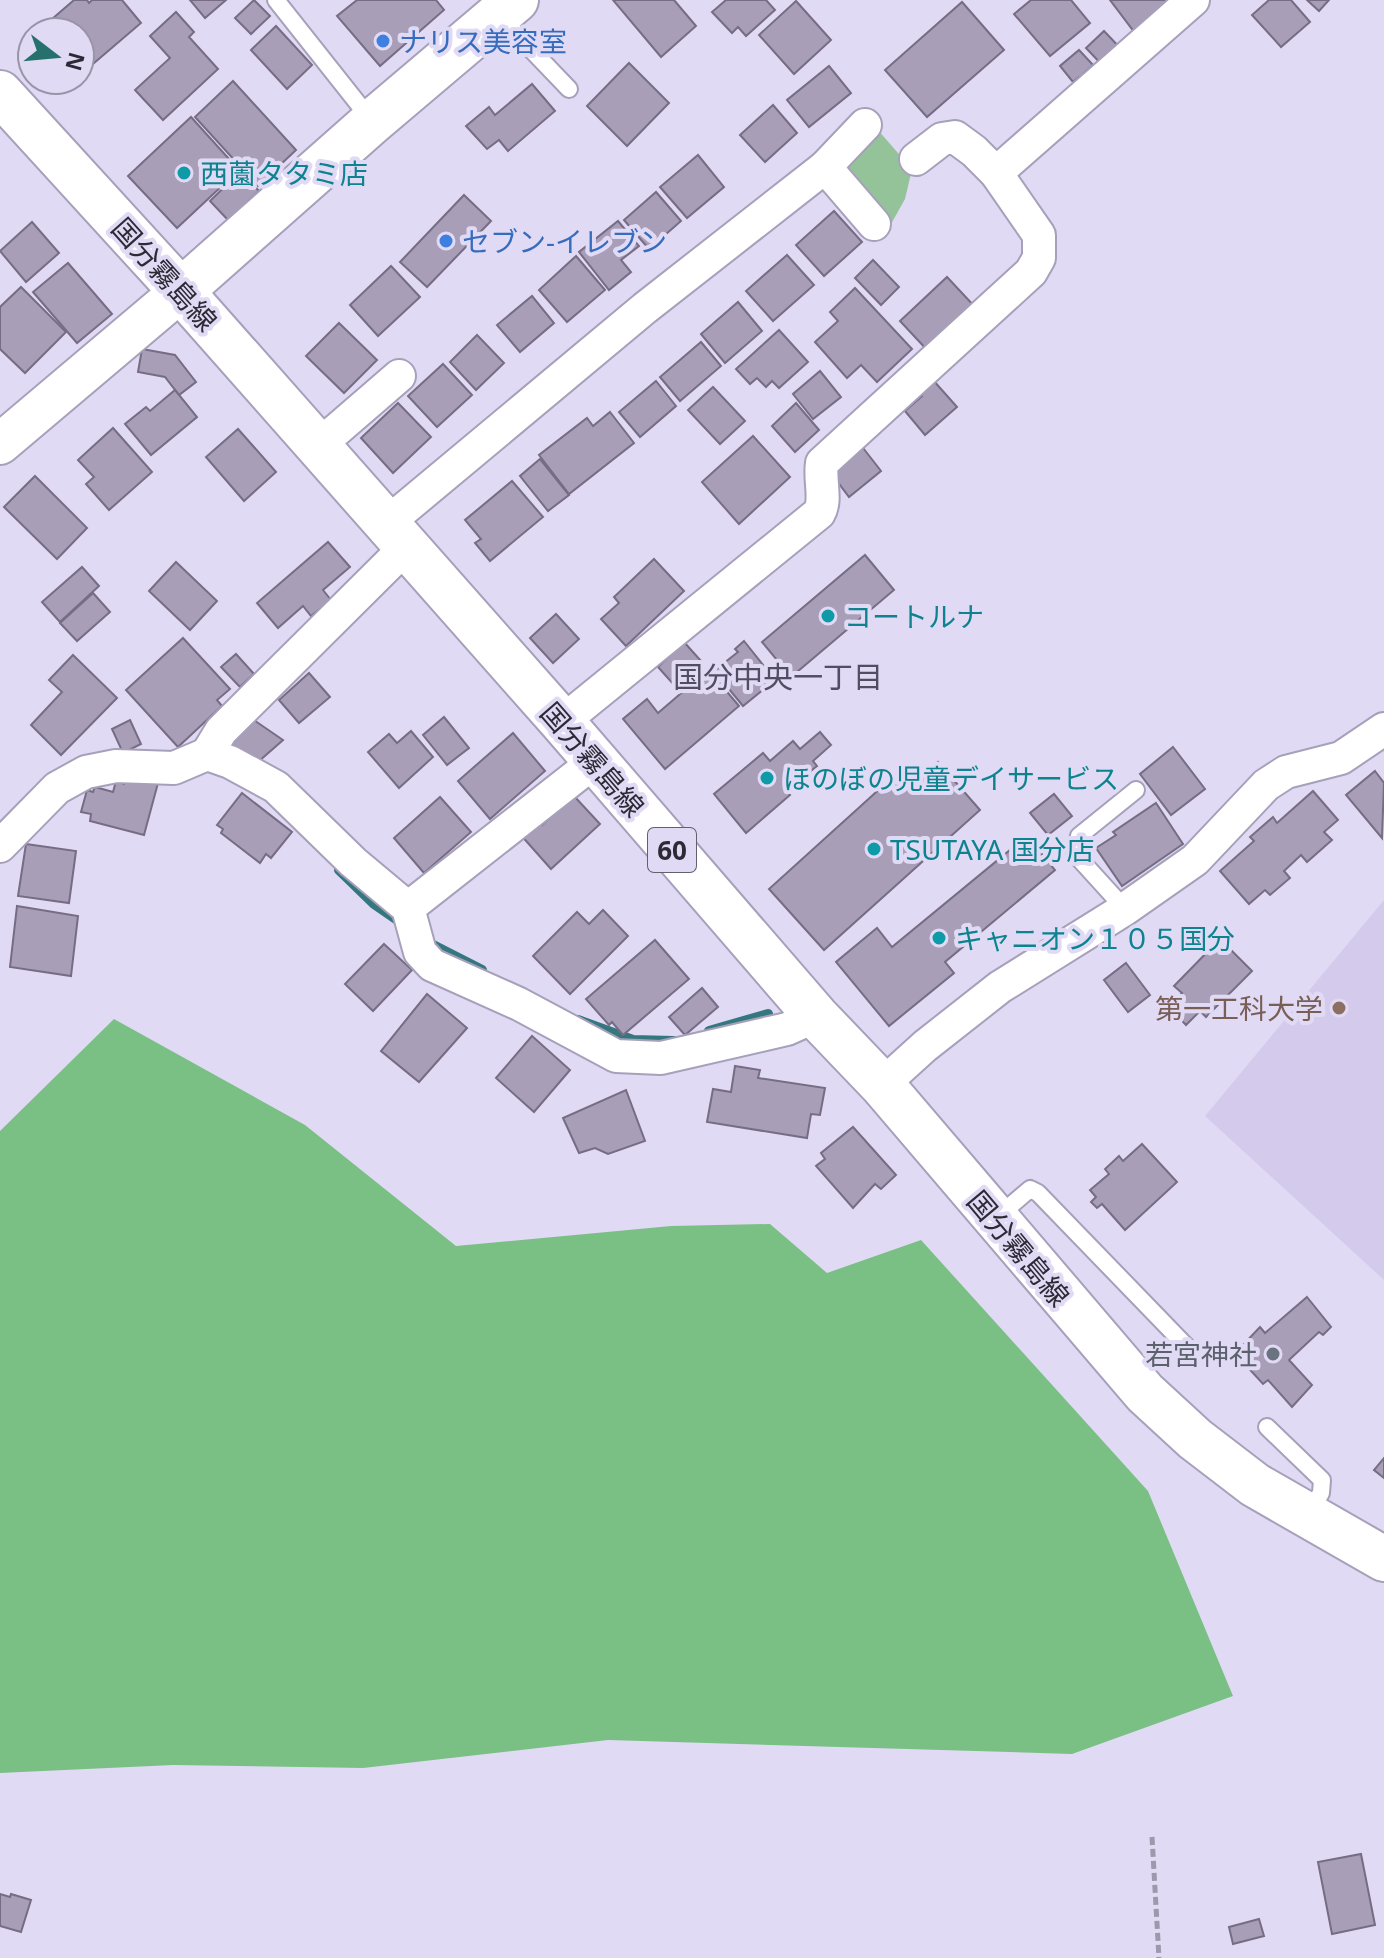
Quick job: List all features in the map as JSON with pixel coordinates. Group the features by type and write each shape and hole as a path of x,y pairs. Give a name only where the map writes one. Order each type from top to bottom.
{"main road":[{"path":"181,291 507,7"},
{"name":"国分霧島線","path":"0,93 181,291 562,722 816,1016 882,1085 1145,1393 1195,1439 1243,1476 1384,1559"}],"street":[{"path":"996,173 1193,0"},
{"path":"193,760 396,535 645,308 825,167 865,125"},
{"path":"562,722 819,513 824,506 820,477 822,463 1036,265 1041,251 1039,235 996,173 974,151 955,137 942,139 916,159"},
{"path":"825,167 874,224"},
{"path":"0,444 181,291"},
{"path":"318,446 399,376"},
{"path":"882,1085 925,1046 1000,987 1125,909 1195,860 1266,785 1286,772 1341,758 1384,729"},
{"path":"0,846 57,788 86,772 116,766 193,760 230,762 276,787 408,911 420,952 432,965 519,1004 616,1056 661,1058 787,1029 816,1016"},
{"path":"408,911 594,762"}],"lane":[{"path":"276,0 372,122"},
{"path":"507,7 569,89"},
{"path":"1125,909 1075,854 1079,836 1136,790"},
{"path":"995,1219 1030,1189 1038,1193 1188,1348"},
{"path":"1267,1427 1322,1480 1321,1493 1308,1515"}],"path":[{"path":"1152,1837 1159,1958"}],"shaded area":[{"name":"第一工科大学","path":"1384,900 1384,1280 1205,1116"}],"green space":[{"path":"877,129 912,169 905,199 891,224 842,162"},
{"path":"114,1019 305,1125 456,1246 671,1226 770,1224 827,1273 921,1240 1148,1491 1233,1696 1072,1754 608,1740 363,1768 173,1765 0,1773 0,1131"}],"building":[{"path":"74,0 87,0 89,3 92,0 122,0 141,23 96,61 96,16 56,16"},
{"path":"190,0 226,0 205,18"},
{"path":"254,0 270,16 251,34 235,18"},
{"name":"ナリス美容室","path":"357,0 436,0 444,10 380,66 337,16"},
{"path":"613,0 674,0 696,26 661,57"},
{"path":"726,0 766,0 775,10 746,36 738,27 732,33 712,12"},
{"path":"1031,0 1071,0 1090,23 1050,56 1014,14"},
{"path":"1110,0 1178,0 1135,33"},
{"path":"1269,0 1291,0 1310,22 1281,47 1252,15"},
{"path":"1307,0 1329,0 1319,11"},
{"path":"796,1 831,40 794,74 759,35"},
{"path":"962,2 1004,50 927,117 885,70"},
{"path":"176,12 194,32 189,37 218,69 163,120 135,90 170,58 150,36"},
{"path":"276,26 312,65 287,89 251,50"},
{"path":"1104,31 1124,52 1106,69 1086,48"},
{"path":"1079,50 1093,65 1084,73 1087,76 1073,82 1060,66"},
{"path":"629,63 669,103 627,146 587,106"},
{"path":"829,66 851,93 809,127 787,100"},
{"path":"233,81 296,150 258,186 195,117"},
{"path":"532,84 555,111 508,151 499,140 487,149 466,126 489,107 495,115"},
{"path":"773,105 797,133 765,162 740,135"},
{"name":"西薗タタミ店","path":"191,117 239,170 177,228 128,176"},
{"path":"698,155 724,187 687,218 660,187"},
{"path":"241,171 259,191 228,220 210,201"},
{"path":"656,192 681,221 649,249 624,220"},
{"name":"セブン-イレブン","path":"464,195 491,221 427,287 400,262"},
{"path":"834,211 862,242 824,276 796,245"},
{"path":"618,221 639,246 621,260 631,272 609,290 579,252"},
{"path":"32,222 59,253 26,282 0,251"},
{"path":"787,255 814,285 773,321 746,291"},
{"path":"576,256 605,290 567,322 539,290"},
{"path":"873,260 899,287 881,305 855,278"},
{"path":"68,263 112,314 77,343 33,292"},
{"path":"391,266 420,297 378,336 350,305"},
{"path":"947,277 976,308 929,352 900,321"},
{"path":"21,287 66,332 25,373 0,349 0,307"},
{"path":"855,288 912,349 877,382 861,365 847,378 815,342 838,321 830,312"},
{"path":"532,296 554,323 520,352 497,325"},
{"path":"738,302 762,331 725,363 701,334"},
{"path":"339,323 377,360 344,393 306,356"},
{"path":"779,330 808,362 779,388 772,381 766,387 757,378 750,384 736,369"},
{"path":"477,335 504,363 476,390 450,362"},
{"path":"701,342 721,366 680,401 660,377"},
{"path":"142,349 175,355 196,382 179,395 165,377 138,372"},
{"path":"443,364 472,395 437,427 408,396"},
{"path":"820,371 841,397 813,419 793,394"},
{"path":"933,380 957,407 925,435 905,411 922,396 919,392"},
{"path":"656,381 676,406 640,437 619,412"},
{"path":"713,387 745,421 720,444 688,410"},
{"path":"175,390 197,417 151,455 125,424 146,407 150,411"},
{"path":"398,403 431,437 393,473 361,438"},
{"path":"796,403 819,430 795,452 772,426"},
{"path":"610,412 634,443 569,494 539,455 587,418 593,426"},
{"path":"113,428 152,472 109,510 86,484 94,477 78,460"},
{"path":"238,429 276,472 244,501 206,457"},
{"path":"753,436 790,477 739,524 702,482"},
{"path":"860,444 881,471 849,497 831,473"},
{"path":"540,459 569,495 548,511 520,476"},
{"path":"35,476 87,528 57,559 4,507"},
{"path":"512,481 543,517 490,561 475,543 481,539 465,520"},
{"path":"328,542 350,567 323,590 331,600 311,616 303,606 278,628 257,603"},
{"name":"コートルナ","path":"865,555 894,590 791,677 762,642"},
{"path":"654,559 684,591 626,646 601,619 619,603 614,597"},
{"path":"176,562 217,601 190,630 149,591"},
{"path":"82,567 99,586 60,622 42,602"},
{"path":"93,593 110,612 77,641 60,623"},
{"path":"556,614 579,639 553,663 530,638"},
{"path":"183,638 230,689 217,700 222,706 178,747 126,690"},
{"path":"744,641 775,680 743,706 714,671 738,652 735,649"},
{"path":"684,642 701,661 675,686 658,667"},
{"path":"236,654 254,674 240,687 221,667"},
{"path":"73,655 117,698 61,755 31,725 62,692 49,680"},
{"path":"309,673 330,697 299,723 279,700"},
{"path":"712,674 739,706 665,769 623,719 647,699 658,713 687,688 691,692"},
{"path":"248,716 283,740 258,762 229,744"},
{"path":"444,717 469,748 447,765 423,735"},
{"path":"130,720 141,744 123,753 112,729"},
{"path":"411,731 433,757 399,788 368,752 389,734 397,743"},
{"name":"ほのぼの児童デイサービス","path":"820,732 831,745 813,761 817,766 786,791 790,795 746,833 714,794 763,753 770,761 793,741 800,749"},
{"path":"513,733 545,771 490,819 458,781"},
{"path":"1173,747 1205,789 1171,815 1140,774"},
{"name":"TSUTAYA 国分店","path":"938,762 980,810 824,950 769,889 905,766 918,781"},
{"path":"1375,771 1384,783 1382,838 1346,795"},
{"path":"126,775 158,783 144,835 90,821 91,814 81,812 87,790 93,792 95,787 113,792 116,781 124,784"},
{"path":"1313,791 1338,820 1324,832 1332,840 1307,862 1301,855 1284,871 1290,878 1270,895 1265,890 1249,904 1220,871 1254,841 1250,837 1273,817 1277,823"},
{"path":"242,793 292,832 271,858 266,854 260,863 221,833 223,829 217,825"},
{"path":"1054,794 1072,816 1048,835 1030,813"},
{"path":"574,796 600,824 551,869 519,833 535,818 542,825"},
{"path":"440,797 471,832 424,873 394,838"},
{"path":"1156,803 1183,844 1122,886 1096,848 1116,835 1113,832"},
{"name":"キャニオン１０５国分","path":"1027,836 1055,870 945,962 954,973 889,1026 836,962 877,928 892,947"},
{"path":"26,844 76,851 69,903 18,896"},
{"path":"17,906 78,916 71,976 10,967"},
{"path":"603,910 628,936 570,994 533,956 577,912 589,924"},
{"path":"1220,939 1252,971 1206,1017 1200,1011 1186,1025 1169,1007 1182,993 1174,986"},
{"path":"655,940 689,979 623,1035 612,1022 609,1025 586,999"},
{"path":"384,944 412,970 373,1011 345,984"},
{"path":"1126,963 1150,995 1128,1012 1104,980"},
{"path":"702,988 718,1007 685,1035 669,1017"},
{"path":"427,994 467,1028 419,1082 381,1051"},
{"path":"532,1036 570,1070 534,1112 496,1078"},
{"path":"735,1066 760,1070 758,1078 825,1088 820,1115 811,1114 807,1138 707,1122 713,1089 731,1092"},
{"path":"626,1090 645,1141 608,1154 595,1148 579,1153 563,1118"},
{"path":"853,1127 896,1175 881,1189 875,1184 853,1208 816,1166 825,1159 821,1153"},
{"path":"1142,1144 1177,1182 1125,1230 1102,1204 1097,1208 1091,1202 1096,1197 1090,1190 1109,1174 1105,1169 1119,1156 1123,1161"},
{"path":"1307,1297 1331,1327 1323,1335 1319,1332 1289,1360 1312,1385 1292,1407 1268,1380 1263,1384 1241,1360 1247,1353 1241,1347 1260,1327 1265,1333"},
{"path":"1384,1458 1384,1478 1374,1470"},
{"path":"1361,1854 1375,1925 1332,1934 1318,1862"},
{"path":"0,1894 31,1900 21,1932 0,1926"},
{"path":"1259,1919 1264,1936 1233,1944 1229,1927"}],"waterway":[{"path":"339,870 374,904 403,924"},
{"path":"429,943 482,970"},
{"path":"709,1031 768,1014"},
{"path":"578,1020 633,1040 674,1041"}],"place":[{"name":"ナリス美容室","path":"383,41"},
{"name":"西薗タタミ店","path":"184,173"},
{"name":"セブン-イレブン","path":"446,241"},
{"name":"コートルナ","path":"828,616"},
{"name":"ほのぼの児童デイサービス","path":"767,778"},
{"name":"TSUTAYA 国分店","path":"874,849"},
{"name":"キャニオン１０５国分","path":"939,938"},
{"name":"第一工科大学","path":"1339,1008"},
{"name":"若宮神社","path":"1273,1354"}],"district":[{"name":"国分中央一丁目","path":"778,676"}]}
